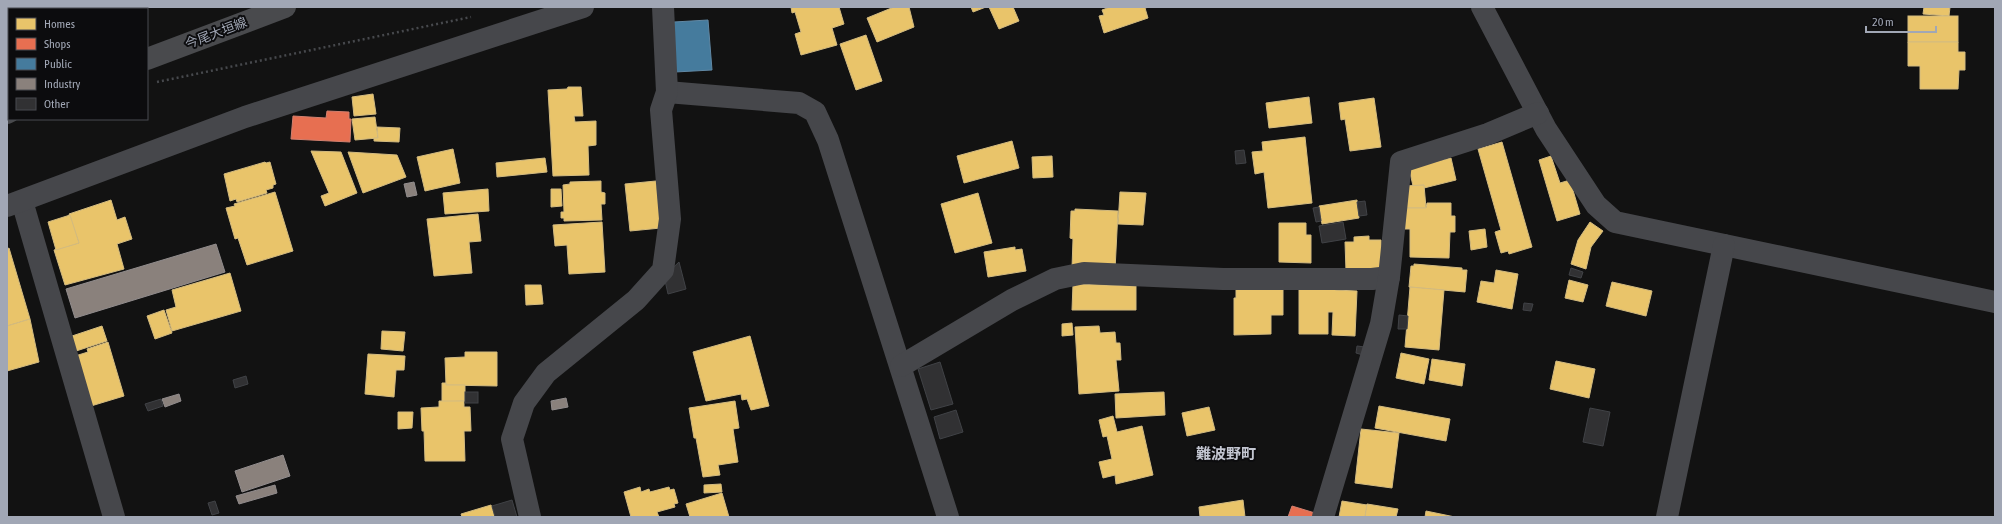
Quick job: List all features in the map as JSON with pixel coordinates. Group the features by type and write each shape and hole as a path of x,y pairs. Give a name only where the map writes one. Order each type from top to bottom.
{"main road":[{"name":"今尾大垣線","path":"148,59 285,7"}],"street":[{"path":"114,517 15,204 245,117 583,7"},
{"path":"530,517 512,439 524,403 546,372 636,300 663,270 670,219 661,110 667,92 663,7"},
{"path":"1482,7 1546,129 1596,205 1615,222 1995,302"},
{"path":"667,92 799,103 814,112 828,140 948,517"},
{"path":"1323,517 1381,324 1390,276 1401,162 1488,134 1538,113"},
{"path":"1667,517 1724,245"},
{"path":"901,366 1012,300 1055,279 1084,273 1223,279 1372,279 1390,276"}],"path":[{"path":"155,82 473,17"}],"building: Homes":[{"path":"791,7 839,7 844,24 832,28 837,45 801,55 795,34 801,32 795,12 792,13"},
{"path":"894,7 909,7 914,27 877,42 867,18"},
{"path":"971,7 986,7 973,12"},
{"path":"989,7 1013,7 1019,21 999,29"},
{"path":"1110,7 1149,7 1145,8 1148,18 1104,33 1099,16 1104,15 1102,10"},
{"path":"1924,7 1950,7 1949,16 1923,14"},
{"path":"1908,16 1958,16 1958,42 1908,42"},
{"path":"866,35 882,81 856,90 840,44"},
{"path":"1908,42 1958,42 1958,52 1965,52 1965,70 1959,70 1958,89 1920,89 1920,66 1908,66"},
{"path":"568,87 581,87 583,116 574,116 575,122 596,121 596,145 588,146 589,175 553,176 548,90 567,89"},
{"path":"373,94 376,114 354,116 352,97"},
{"path":"1309,97 1312,123 1269,128 1266,103"},
{"path":"1374,98 1381,147 1350,151 1345,119 1341,120 1339,103"},
{"path":"375,117 378,138 355,140 352,119"},
{"path":"377,127 400,128 399,142 374,141 374,138 378,138"},
{"path":"1305,137 1312,203 1268,208 1264,172 1255,174 1252,152 1263,151 1262,142"},
{"path":"1012,141 1019,168 964,183 957,156"},
{"path":"1502,142 1532,247 1509,254 1508,251 1501,253 1495,232 1501,230 1478,149"},
{"path":"453,149 460,183 425,191 417,157"},
{"path":"311,151 341,152 357,193 325,206 321,196 329,193"},
{"path":"348,152 397,155 406,177 363,193"},
{"path":"1052,156 1053,177 1033,178 1032,157"},
{"path":"1551,156 1560,183 1570,180 1580,214 1557,221 1539,160"},
{"path":"545,158 547,172 497,177 496,163"},
{"path":"1451,158 1456,180 1424,188 1424,185 1413,186 1409,168"},
{"path":"265,162 270,162 276,184 273,185 273,188 266,190 267,193 237,202 236,199 230,201 224,174"},
{"path":"601,181 601,192 605,193 605,204 601,204 602,220 564,221 564,218 561,218 561,212 564,212 563,185 570,184 570,182"},
{"path":"656,181 661,228 630,231 625,184"},
{"path":"1424,185 1426,208 1406,208 1404,186"},
{"path":"488,189 489,211 445,214 443,193"},
{"path":"551,189 561,189 562,206 551,207"},
{"path":"275,192 293,251 247,265 238,238 235,239 226,208 235,206 234,204"},
{"path":"1120,192 1146,193 1143,225 1118,224"},
{"path":"978,193 992,243 955,253 941,204"},
{"path":"111,200 117,220 125,217 132,239 117,244 124,269 65,285 54,250 79,243 69,214"},
{"path":"1357,200 1359,218 1322,224 1319,206"},
{"path":"1427,203 1451,203 1451,216 1455,216 1455,232 1450,232 1449,258 1410,257 1410,229 1405,229 1405,208 1426,208"},
{"path":"1075,209 1118,211 1115,270 1072,268 1073,239 1070,238 1071,211 1075,211"},
{"path":"478,214 481,241 469,242 472,273 434,276 427,219"},
{"path":"70,215 79,243 56,250 48,222"},
{"path":"602,222 605,272 569,274 567,245 555,246 553,225"},
{"path":"1590,222 1603,231 1591,247 1586,269 1571,264 1578,240"},
{"path":"1279,223 1306,223 1306,235 1311,235 1311,263 1279,262"},
{"path":"1485,229 1487,247 1471,250 1469,231"},
{"path":"1369,236 1369,240 1381,240 1382,269 1346,271 1345,242 1354,242 1354,237"},
{"path":"1015,247 1015,250 1022,249 1026,271 988,277 984,252"},
{"path":"9,248 30,319 7,326 7,249"},
{"path":"1414,264 1462,268 1462,270 1467,270 1465,292 1409,287 1411,266 1414,266"},
{"path":"1496,270 1518,274 1512,309 1477,302 1481,281 1494,283"},
{"path":"230,273 241,311 172,331 166,310 176,307 172,290"},
{"path":"1569,280 1588,285 1583,302 1565,298"},
{"path":"1612,282 1652,291 1646,316 1606,306"},
{"path":"1073,284 1136,286 1136,310 1072,310"},
{"path":"525,285 541,285 543,304 526,305"},
{"path":"1335,285 1335,290 1357,291 1355,336 1332,335 1333,312 1328,312 1328,334 1299,334 1299,286"},
{"path":"1410,287 1444,290 1439,350 1405,347"},
{"path":"1283,288 1283,315 1271,315 1271,334 1234,335 1234,298 1236,298 1236,289"},
{"path":"164,310 172,333 155,339 147,316"},
{"path":"30,319 39,362 7,371 7,326"},
{"path":"1072,323 1073,335 1062,336 1062,324"},
{"path":"102,326 107,341 73,352 69,337"},
{"path":"1099,326 1100,333 1115,332 1116,343 1120,343 1121,360 1116,360 1119,391 1079,394 1075,327"},
{"path":"382,331 405,332 403,351 381,349"},
{"path":"750,336 769,406 751,410 747,399 742,400 741,394 706,401 693,352"},
{"path":"108,342 124,396 91,406 75,356 88,352 87,349"},
{"path":"465,352 497,352 497,386 446,385 445,358 465,357"},
{"path":"1401,353 1429,359 1424,384 1396,378"},
{"path":"368,354 405,356 404,370 396,370 394,397 365,394"},
{"path":"1432,359 1465,364 1462,386 1429,380"},
{"path":"1556,361 1595,369 1589,398 1550,389"},
{"path":"442,383 446,383 446,385 465,385 465,401 442,402"},
{"path":"1164,392 1165,415 1116,418 1115,394"},
{"path":"439,401 464,401 464,407 470,407 471,431 464,431 465,461 425,461 424,431 422,431 421,408 439,407"},
{"path":"735,401 739,428 733,429 738,462 718,465 720,475 703,477 689,408"},
{"path":"1379,406 1450,419 1446,441 1375,428"},
{"path":"1209,407 1215,430 1187,436 1182,413"},
{"path":"398,412 413,412 412,428 398,429"},
{"path":"1113,416 1117,432 1142,426 1153,475 1116,484 1115,475 1103,478 1099,462 1112,459 1107,436 1103,437 1099,420"},
{"path":"1361,429 1399,433 1392,488 1355,483"},
{"path":"721,484 722,492 704,493 704,485"},
{"path":"640,487 641,492 649,489 650,492 669,487 670,490 674,489 678,503 674,504 675,507 657,512 659,517 631,517 624,492"},
{"path":"722,493 729,517 690,517 686,504"},
{"path":"1243,500 1245,517 1200,517 1199,507"},
{"path":"1342,501 1367,505 1365,517 1339,517"},
{"path":"1367,504 1398,509 1396,517 1365,517"},
{"path":"491,505 495,517 462,517 461,514"},
{"path":"1426,511 1455,517 1425,517"}],"building: Shops":[{"path":"327,111 349,112 349,119 351,119 350,142 291,139 293,116 326,118"},
{"path":"1292,506 1315,513 1314,517 1288,517"}],"building: Public":[{"path":"708,20 712,70 675,72 674,22"}],"building: Industry":[{"path":"414,182 417,195 407,197 404,184"},
{"path":"216,244 225,272 75,318 66,289"},
{"path":"179,394 181,401 165,407 162,399"},
{"path":"566,398 568,407 552,410 551,401"},
{"path":"283,455 290,476 242,492 235,471"},
{"path":"275,485 277,493 239,504 236,496"}],"building: Other":[{"path":"1244,150 1246,163 1236,164 1235,151"},
{"path":"1365,201 1367,215 1359,216 1357,202"},
{"path":"1319,207 1321,221 1316,222 1313,208"},
{"path":"1343,222 1346,239 1322,243 1319,226"},
{"path":"679,262 686,289 668,294 664,276"},
{"path":"1571,268 1583,272 1581,278 1569,275"},
{"path":"1524,303 1533,304 1531,311 1523,310"},
{"path":"1399,315 1408,316 1407,329 1398,329"},
{"path":"1357,346 1365,347 1363,355 1356,353"},
{"path":"940,362 953,404 931,410 918,369"},
{"path":"246,376 248,384 235,388 233,380"},
{"path":"465,392 478,392 478,403 465,403"},
{"path":"161,399 163,406 148,411 145,404"},
{"path":"1590,408 1610,412 1603,446 1583,442"},
{"path":"956,410 963,432 940,439 934,417"},
{"path":"512,500 517,517 495,517 492,506"},
{"path":"215,501 219,513 212,515 208,503"}],"district":[{"name":"難波野町","path":"1226,453"}]}
